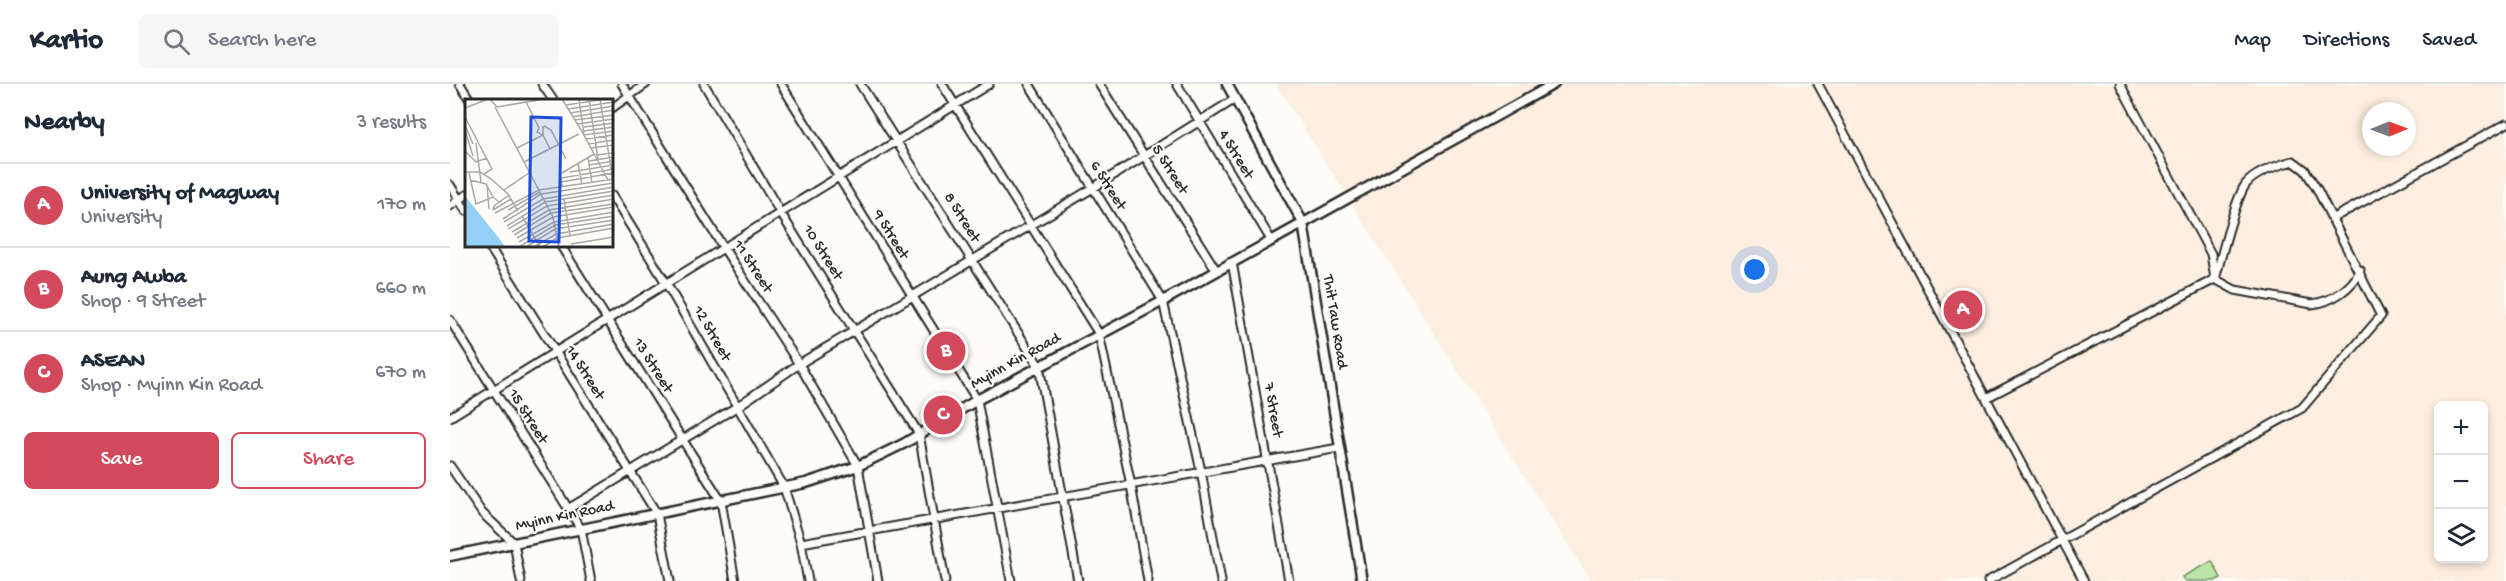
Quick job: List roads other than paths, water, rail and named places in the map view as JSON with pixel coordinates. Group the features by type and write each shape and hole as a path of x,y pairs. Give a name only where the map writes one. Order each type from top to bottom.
{"street":[{"path":"460,84 469,99"},
{"path":"542,84 552,99"},
{"name":"11 Street","path":"622,84 799,364 858,466"},
{"path":"614,106 646,84"},
{"name":"10 Street","path":"704,84 780,212 920,434"},
{"name":"9 Street","path":"781,84 977,400"},
{"name":"8 Street","path":"860,84 1040,366"},
{"path":"942,84 1099,334 1131,485 1148,581"},
{"path":"450,417 988,84"},
{"name":"6 Street","path":"1029,84 1163,301"},
{"name":"5 Street","path":"1099,84 1216,270"},
{"name":"4 Street","path":"1177,84 1271,240"},
{"name":"Thit Taw Road","path":"1227,84 1303,223 1362,581"},
{"path":"1216,270 1554,84"},
{"path":"1818,84 2084,581"},
{"path":"2120,84 2211,254 2215,279"},
{"path":"568,509 738,406 799,364 1093,188 1235,99"},
{"path":"2333,218 2506,124"},
{"path":"1986,398 2215,279 2235,211 2246,185 2263,173 2293,161 2306,170 2360,270 2381,316 2302,408 1988,581"},
{"path":"450,185 465,209"},
{"path":"450,206 465,196"},
{"name":"12 Street","path":"614,199 666,283 784,487"},
{"name":"14 Street","path":"490,248 657,514"},
{"name":"13 Street","path":"562,248 721,501"},
{"name":"7 Street","path":"1232,262 1289,581"},
{"name":"Myinn Kin Road","path":"450,556 806,483 858,466 1216,270"},
{"path":"2215,279 2235,290 2312,304 2320,303 2355,283 2360,270"},
{"path":"1163,301 1201,471 1221,581"},
{"name":"15 Street","path":"450,320 581,529"},
{"path":"1040,366 1078,581"},
{"path":"977,400 1011,581"},
{"path":"920,434 945,581"},
{"path":"801,543 1339,448"},
{"path":"450,466 482,513 514,543 521,581"},
{"path":"858,466 879,581"},
{"path":"784,487 801,543 808,581"},
{"path":"721,501 735,581"},
{"path":"657,514 670,581"},
{"path":"581,529 591,581"}],"place":[{"name":"University of Magway","path":"1963,310"},
{"name":"Aung Awba","path":"946,351"},
{"name":"ASEAN","path":"943,415"}]}
